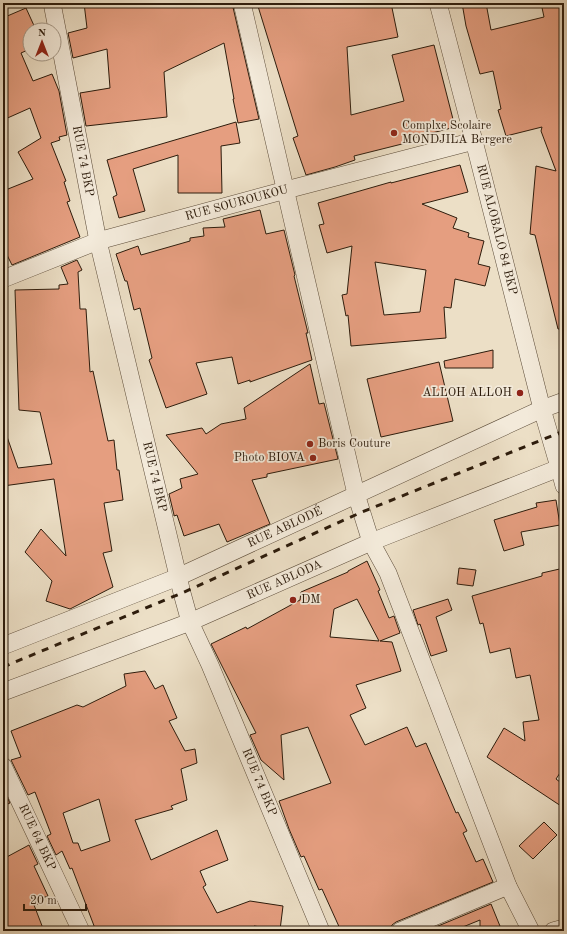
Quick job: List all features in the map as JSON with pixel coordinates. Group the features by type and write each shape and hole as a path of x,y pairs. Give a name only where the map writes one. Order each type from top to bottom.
{"street":[{"name":"RUE 74 BKP","path":"52,3 98,241 190,622 210,665 321,931"},
{"path":"242,3 356,494 371,542 388,573 508,886 530,931"},
{"name":"RUE ALOBALO 84 BKP","path":"438,3 542,409 562,466 564,486"},
{"name":"RUE SOUROUKOU","path":"3,279 98,241 286,190 474,142"},
{"name":"RUE ABLODÉ","path":"3,646 178,577 542,409 564,401"},
{"name":"RUE ABLODA","path":"3,692 190,622 371,542 562,466"},
{"name":"RUE 64 BKP","path":"3,766 81,931"},
{"path":"400,931 508,886"},
{"path":"553,931 564,928"}],"building":[{"path":"84,3 232,3 259,119 238,123 224,43 164,72 167,117 86,126 80,93 110,88 107,49 73,58 68,33 87,28"},
{"path":"257,3 391,3 398,37 347,47 351,115 404,101 392,55 434,45 455,127 409,139 410,142 354,156 355,160 306,175 293,138 298,136"},
{"path":"462,3 486,3 491,30 544,17 541,3 564,3 564,329 558,329 535,235 530,234 536,166 556,171 541,131 542,127 506,136 498,110 501,109 493,71 480,74 466,26"},
{"path":"26,8 32,22 22,22 22,62 25,62 33,81 52,74 59,91 67,135 59,137 60,140 51,143 66,181 64,182 70,201 67,202 80,237 12,265 3,247 3,191 33,179 18,152 41,138 30,108 3,120 3,13 5,17"},
{"path":"236,122 240,143 221,146 222,193 178,193 178,155 133,169 145,211 119,218 113,197 117,195 107,160"},
{"path":"460,165 468,192 422,204 457,218 453,228 469,233 468,237 484,241 478,264 490,267 485,286 455,279 451,308 444,307 446,338 351,346 348,315 346,316 342,295 347,294 352,246 327,253 319,225 324,224 318,203","holes":["375,262 426,270 420,312 384,315"]},
{"path":"260,210 266,234 284,230 308,333 306,333 312,360 250,382 250,380 238,384 232,357 196,363 207,394 166,408 149,360 152,358 140,308 134,310 127,281 125,281 116,254 138,246 141,255 190,241 190,238 204,236 203,228 225,227 223,219"},
{"path":"77,260 82,270 78,272 80,309 86,309 90,372 93,371 108,441 114,440 117,470 119,470 123,500 104,503 112,551 103,553 113,587 70,609 46,601 52,581 25,552 41,529 66,556 54,479 3,486 3,432 5,431 18,468 52,464 40,412 19,410 15,290 59,289 59,285 68,284 61,267"},
{"path":"493,350 493,368 445,368 444,361"},
{"path":"439,362 453,421 381,437 367,379"},
{"path":"310,364 319,404 324,403 338,459 267,474 267,477 252,480 270,524 227,542 219,524 184,536 177,515 174,516 169,494 182,488 180,479 198,474 166,435 202,428 206,434 221,424 246,419 244,408"},
{"path":"556,500 560,525 521,532 524,545 504,551 494,520 537,507 536,503"},
{"path":"367,561 380,590 378,591 389,618 394,616 400,633 380,641 392,642 401,671 356,685 366,708 350,715 365,745 407,727 416,747 426,743 456,813 458,812 467,831 463,833 476,862 483,859 493,882 396,922 392,925 390,931 341,931 322,889 319,890 304,856 301,857 279,801 331,783 308,727 281,735 284,780 261,760 250,735 256,733 211,644 246,627 247,629 300,600 301,592","holes":["357,599 379,641 330,637 334,609"]},
{"path":"459,568 476,570 473,586 457,584"},
{"path":"564,568 564,767 556,779 564,785 564,808 487,757 504,728 525,741 523,722 539,720 530,675 516,678 510,648 490,653 483,623 480,624 472,596 542,576 542,573"},
{"path":"448,599 452,610 436,617 447,651 431,656 420,624 418,625 413,610"},
{"path":"145,671 155,689 163,685 177,718 169,721 185,751 195,749 197,763 181,769 187,800 171,806 173,809 135,820 151,860 217,830 228,860 200,871 206,885 203,887 217,913 250,901 283,906 280,930 254,926 255,931 96,931 72,868 70,869 62,851 56,855 47,836 51,834 35,792 28,795 11,760 21,757 11,731 77,705 83,707 126,686 124,674","holes":["99,799 110,841 81,851 78,843 73,843 63,813"]},
{"path":"3,789 10,803 3,806"},
{"path":"544,822 557,835 533,859 519,846"},
{"path":"29,845 38,864 34,866 48,896 36,900 38,904 34,905 44,931 3,931 3,859"},
{"path":"491,904 502,931 480,931 480,920 453,931 426,931"}],"railway":[{"path":"3,667 182,593 362,512 564,431"}],"place":[{"name":"Complxe Scolaire MONDJILA Bergere","path":"394,133"},
{"name":"ALLOH ALLOH","path":"520,393"},
{"name":"Boris Couture","path":"310,444"},
{"name":"Photo BIOVA","path":"313,458"},
{"name":"DM","path":"293,600"}]}
